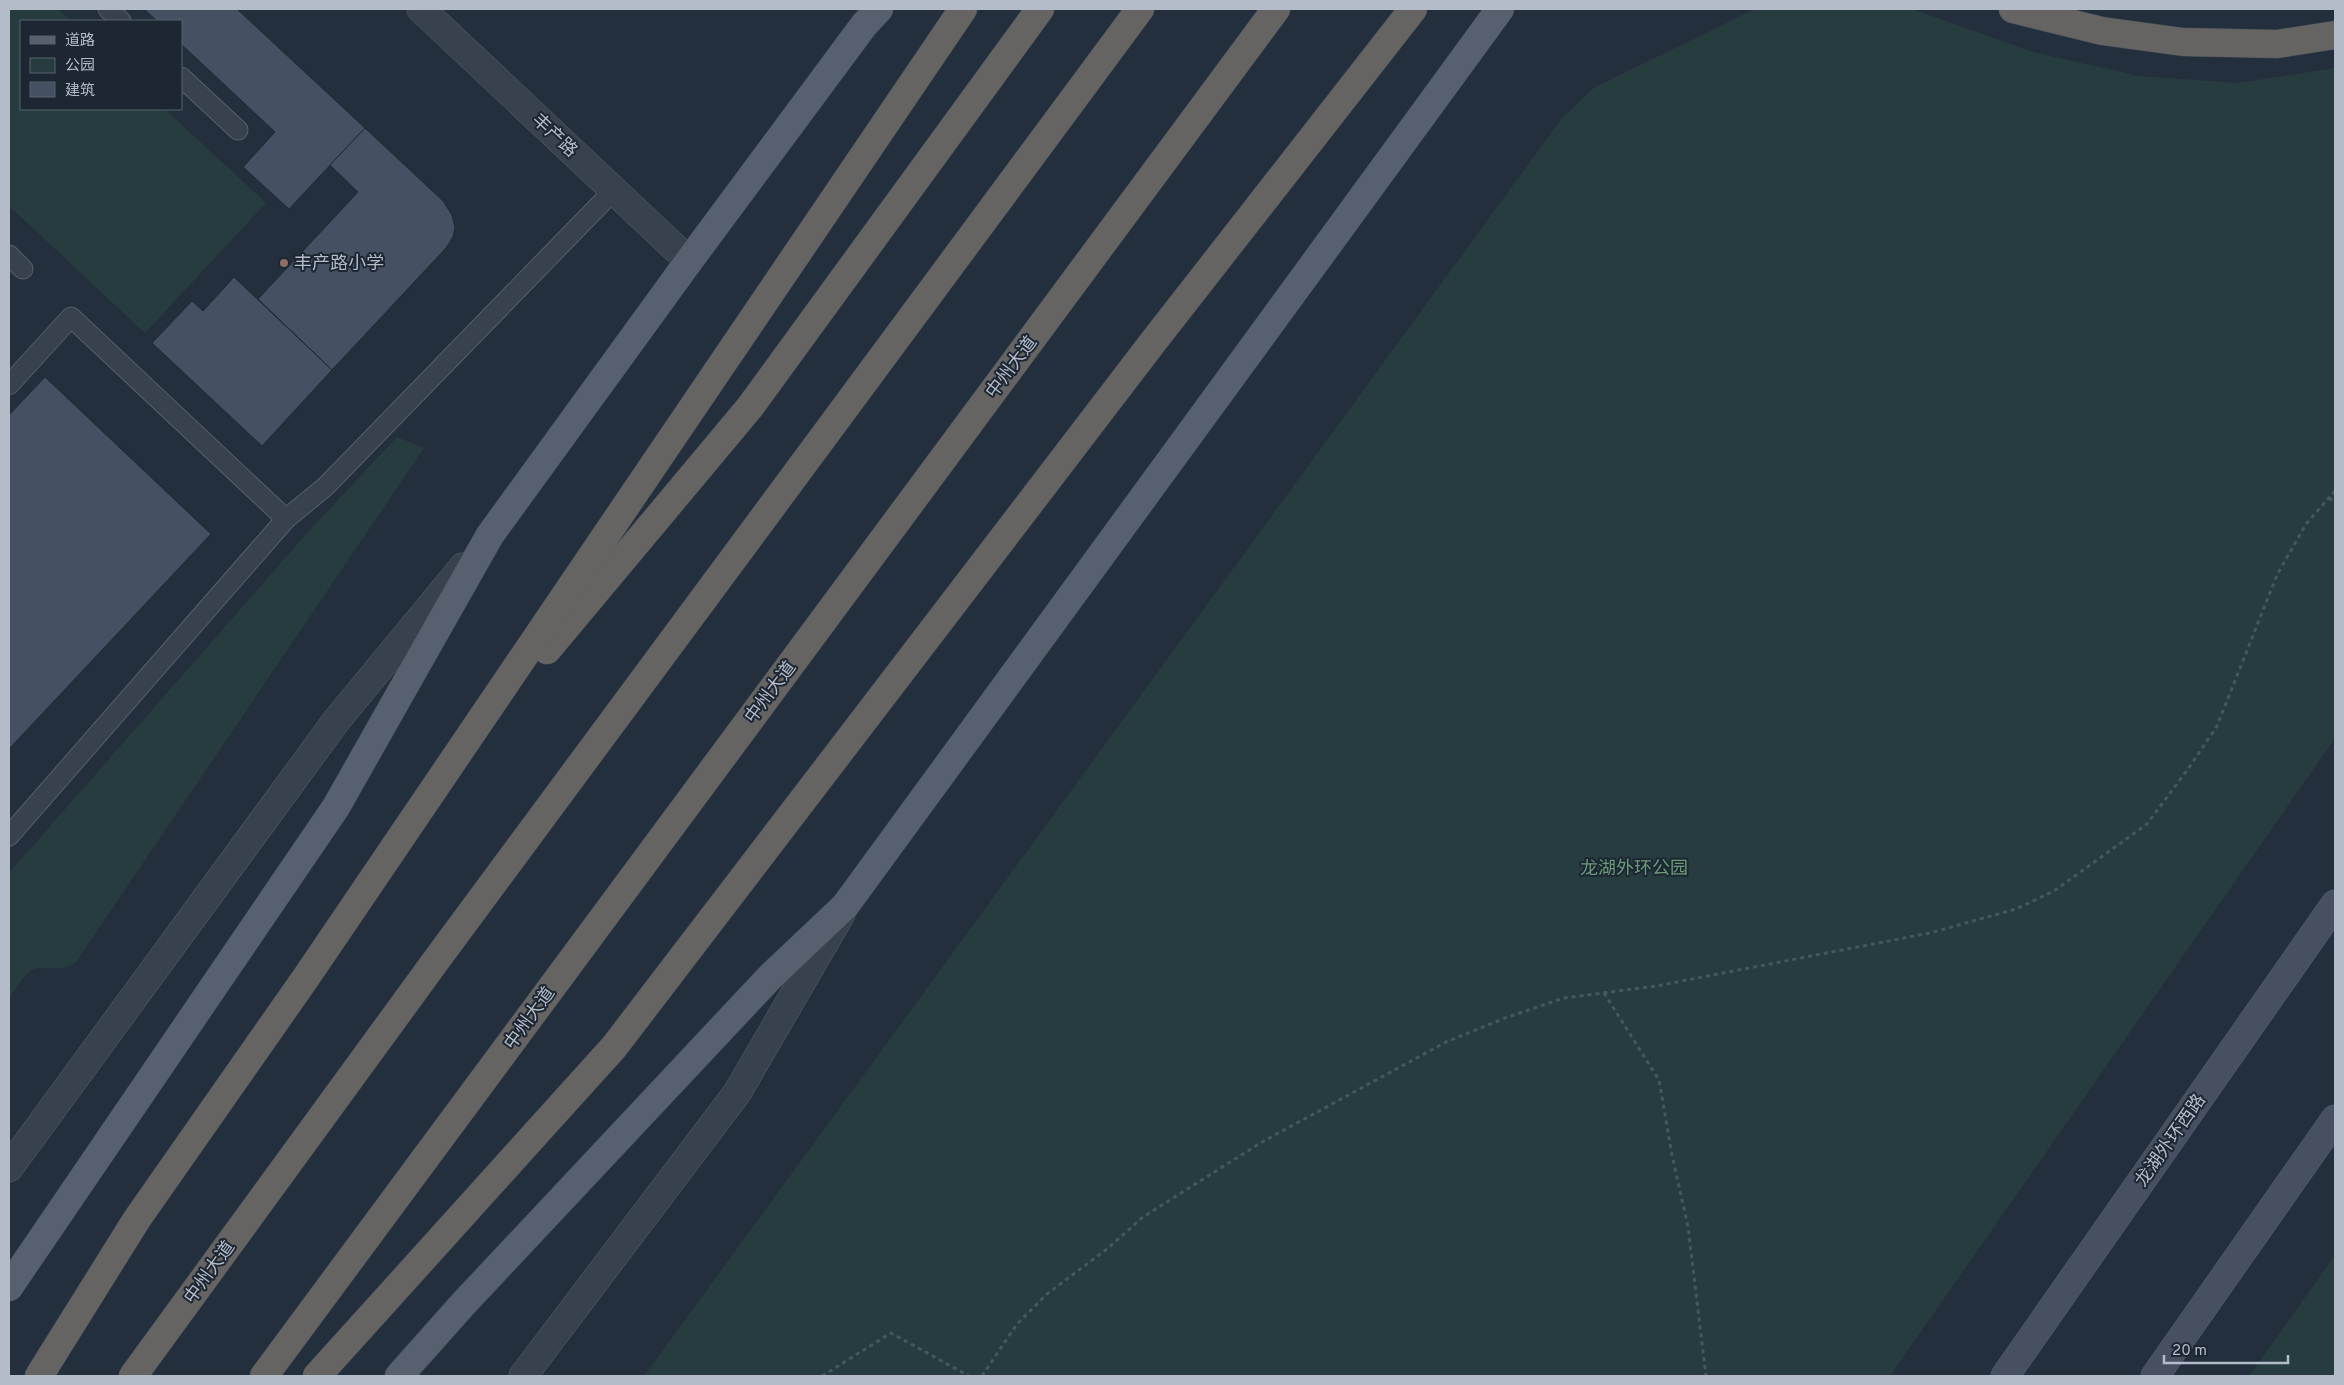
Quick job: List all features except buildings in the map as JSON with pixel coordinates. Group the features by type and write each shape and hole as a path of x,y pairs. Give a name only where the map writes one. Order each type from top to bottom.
{"highway":[{"path":"39,1376 138,1219 307,976 963,9"},
{"path":"447,770 750,407 1040,9"},
{"name":"中州大道","path":"133,1376 446,947 1140,9"},
{"name":"中州大道","path":"264,1376 1276,9"},
{"path":"317,1376 614,1047 1153,342 1413,9"},
{"path":"1387,43 1420,9"},
{"path":"2013,9 2102,32 2182,42 2277,44 2335,35"}],"main road":[{"path":"9,1286 336,807 490,535 689,261 864,25 878,9"},
{"path":"399,1376 464,1303 770,977 845,906 1500,9"},
{"name":"龙湖外环西路","path":"2005,1376 2335,904"},
{"path":"2155,1376 2335,1119"}],"street":[{"name":"丰产路","path":"421,9 689,261"},
{"path":"9,1168 336,721 490,535"},
{"path":"523,1376 737,1093 845,906"}],"lane":[{"path":"108,9 120,20"},
{"path":"182,78 238,130"},
{"path":"9,836 286,519 326,486 614,190"},
{"path":"9,255 23,269"},
{"path":"9,385 71,317 286,519"}],"path":[{"path":"982,1376 1017,1324 1047,1294 1107,1249 1143,1218 1209,1175 1295,1124 1446,1042 1505,1018 1564,998 1656,986 1930,933 2016,909 2054,891 2147,824 2188,769 2217,726 2277,575 2306,524 2335,491"},
{"path":"2329,498 2335,502"},
{"path":"1604,993 1659,1080 1672,1155 1688,1227 1706,1376"},
{"path":"822,1376 892,1333 968,1376"}],"green space":[{"path":"9,9 58,9 70,20 20,20 20,110 166,110 266,203 145,333 9,206"},
{"name":"龙湖外环公园","path":"1755,9 1912,9 2033,52 2139,76 2238,83 2335,68 2335,738 1890,1376 644,1376 1562,118 1595,87"},
{"path":"397,437 424,448 76,962 63,968 39,968 33,970 23,978 9,998 9,873 307,533"},
{"path":"2335,1255 2335,1376 2249,1376"}],"place":[{"name":"丰产路小学","path":"284,263"}]}
